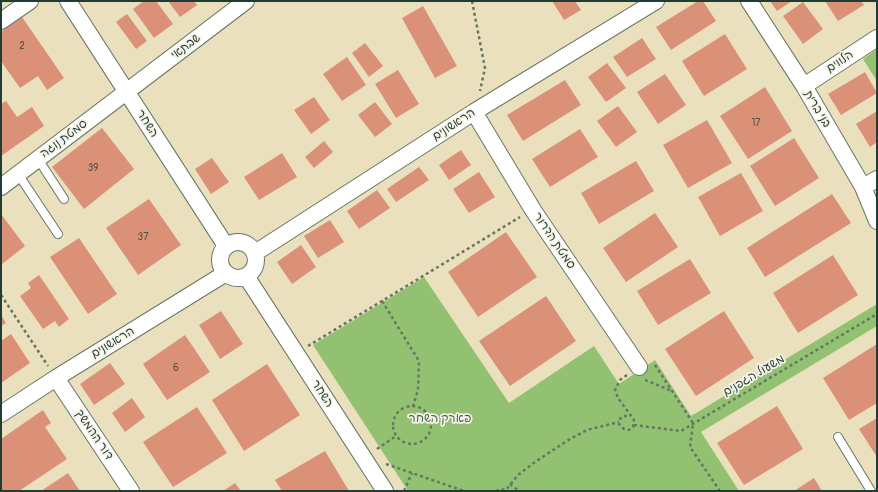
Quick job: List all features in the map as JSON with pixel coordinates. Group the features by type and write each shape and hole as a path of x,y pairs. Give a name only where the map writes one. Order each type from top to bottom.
{"street":[{"path":"1,21 30,1"},
{"name":"השחר","path":"68,1 226,246"},
{"name":"שבתאי","path":"126,92 246,1"},
{"name":"הראשונים","path":"255,253 474,112 656,1"},
{"name":"בני ברית","path":"749,1 804,86 863,187 877,221"},
{"name":"הלווים","path":"804,86 877,38"},
{"name":"סמטת נוגה","path":"1,187 126,92"},
{"name":"סמטת הדרור","path":"474,112 533,210 641,374"},
{"path":"863,187 877,179"},
{"path":"243,242 252,248 255,253 256,264 246,276 235,278 226,273 220,263 220,257 226,246 231,243 243,242"},
{"name":"הראשונים","path":"1,414 54,375 226,273"},
{"name":"השחר","path":"246,276 385,491"},
{"name":"דור ההמשך","path":"54,375 131,491"}],"lane":[{"path":"38,159 64,199"},
{"path":"18,174 58,234"},
{"path":"838,437 871,491"}],"path":[{"path":"472,1 485,68 474,112"},
{"path":"308,346 533,210"},
{"path":"1,295 54,375"},
{"path":"382,301 419,361 418,390 413,406"},
{"name":"משעול הגפנים","path":"634,425 681,431 877,314"},
{"path":"619,422 622,428 626,430 631,429 634,425 634,420 618,398 615,390 620,380 641,374 651,359 693,423 690,447 720,491"},
{"path":"641,374 672,391"},
{"path":"413,406 420,408 429,417 431,423 428,436 418,443 411,444 400,440 396,436 393,424 397,413 402,409 413,406"},
{"path":"496,491 501,489 506,490 518,475 570,439 587,430 619,422 623,416 631,416"},
{"path":"376,449 396,436"},
{"path":"386,464 464,491"},
{"path":"404,491 412,473"},
{"path":"510,484 519,491"}],"green space":[{"path":"877,49 877,81 863,59"},
{"name":"פארק השחר","path":"424,277 509,403 594,346 619,384 655,360 691,416 877,304 877,326 701,432 739,491 408,491 313,345"}],"building":[{"path":"144,1 156,1 173,24 154,38 133,9"},
{"path":"168,1 194,1 197,5 180,17"},
{"path":"552,1 575,1 581,10 564,20"},
{"path":"698,1 703,1 716,21 671,50 656,27"},
{"path":"770,1 792,1 777,11"},
{"path":"825,1 861,1 864,5 838,21"},
{"path":"803,2 823,29 803,44 783,16"},
{"path":"423,6 457,66 435,78 402,18"},
{"path":"127,14 147,41 136,49 116,22"},
{"path":"22,17 64,78 47,90 38,76 20,88 1,61 1,32"},
{"path":"725,34 747,69 704,96 682,61"},
{"path":"642,38 656,59 627,77 613,57"},
{"path":"365,43 383,66 369,77 352,53"},
{"path":"347,57 366,85 342,101 323,74"},
{"path":"607,63 626,88 606,102 588,77"},
{"path":"398,70 419,104 396,118 375,84"},
{"path":"865,72 877,93 841,115 828,94"},
{"path":"665,74 686,105 658,124 637,92"},
{"path":"565,80 581,105 523,141 507,115"},
{"path":"765,87 792,131 748,159 720,116"},
{"path":"314,97 330,120 311,134 294,110"},
{"path":"6,101 17,117 32,107 44,126 1,156 1,104"},
{"path":"375,102 392,124 375,137 358,115"},
{"path":"618,106 637,132 616,147 597,121"},
{"path":"877,111 877,142 870,147 856,124"},
{"path":"707,120 732,163 688,188 663,145"},
{"path":"102,128 134,169 84,209 52,167"},
{"path":"580,129 598,157 550,187 532,159"},
{"path":"794,138 819,178 775,206 750,166"},
{"path":"324,141 333,152 314,168 305,157"},
{"path":"461,150 471,165 449,180 439,165"},
{"path":"282,153 297,177 259,200 244,177"},
{"path":"212,158 229,182 211,194 195,169"},
{"path":"636,161 654,191 599,224 581,193"},
{"path":"419,167 429,180 396,202 387,189"},
{"path":"479,172 495,197 469,213 453,189"},
{"path":"741,173 763,211 720,236 698,197"},
{"path":"377,190 390,208 359,229 347,211"},
{"path":"832,194 851,223 765,277 747,248"},
{"path":"149,199 181,245 138,275 106,228"},
{"path":"655,213 678,247 626,282 603,248"},
{"path":"1,214 25,246 2,264 1,262"},
{"path":"330,220 344,242 318,258 304,236"},
{"path":"506,232 537,277 478,317 448,272"},
{"path":"79,238 117,294 88,314 50,257"},
{"path":"301,245 316,267 292,284 277,262"},
{"path":"833,255 858,295 798,333 773,293"},
{"path":"690,259 711,293 658,325 637,291"},
{"path":"39,275 69,319 59,327 55,321 43,329 20,296 31,288 28,283"},
{"path":"546,296 576,341 510,386 479,341"},
{"path":"221,311 243,344 220,359 199,325"},
{"path":"724,311 754,358 696,396 665,349"},
{"path":"1,315 6,323 1,326"},
{"path":"11,334 30,363 1,383 1,341"},
{"path":"185,335 210,372 167,400 143,364"},
{"path":"877,344 877,403 849,420 823,378"},
{"path":"110,363 125,384 94,405 80,384"},
{"path":"267,364 300,415 244,451 212,400"},
{"path":"132,398 145,417 125,432 112,413"},
{"path":"777,406 803,449 744,485 717,443"},
{"path":"197,407 227,453 173,487 143,442"},
{"path":"43,410 51,423 45,427 67,459 19,491 1,491 1,439"},
{"path":"877,418 877,457 859,429"},
{"path":"325,451 349,491 282,491 275,480"},
{"path":"68,473 80,491 41,491"},
{"path":"814,478 822,491 794,491"},
{"path":"235,483 241,491 223,491"}]}
